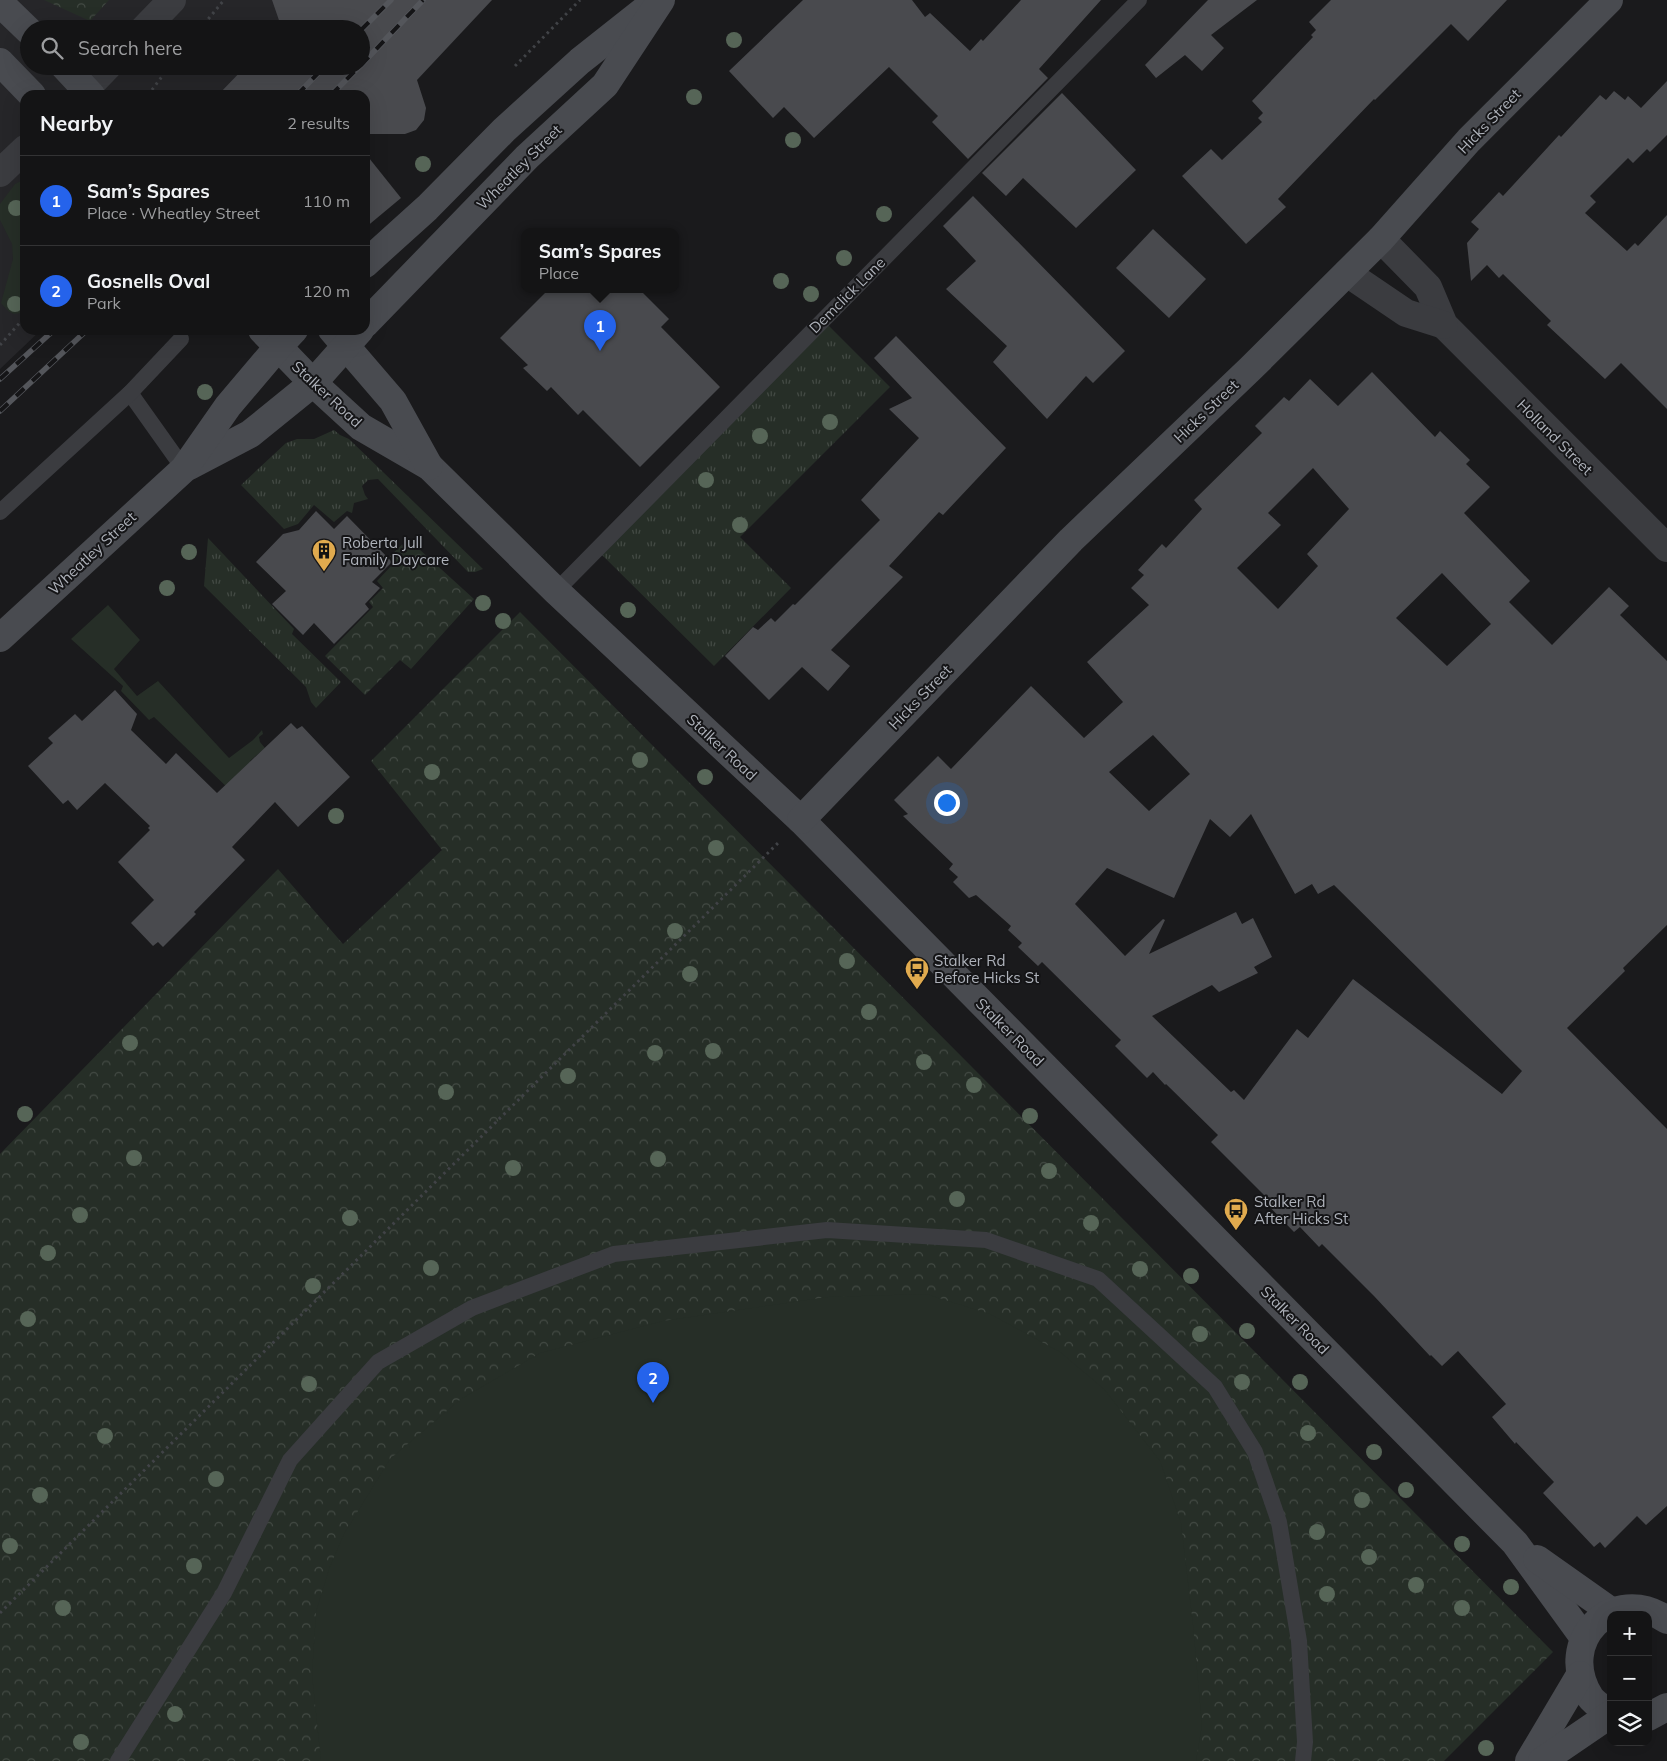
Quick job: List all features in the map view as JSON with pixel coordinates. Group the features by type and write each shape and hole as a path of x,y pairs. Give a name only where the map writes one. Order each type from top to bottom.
{"main road":[{"path":"370,259 427,208 518,117 580,61 656,0"},
{"name":"Wheatley Street","path":"370,319 527,157 604,85 661,0"},
{"name":"Hicks Street","path":"801,820 1071,540 1250,370 1381,239 1470,140 1609,0"},
{"path":"0,3 20,22"},
{"path":"0,62 27,90"},
{"path":"71,75 84,90"},
{"name":"Wheatley Street","path":"184,469 250,434 313,383 346,335"},
{"name":"Stalker Road","path":"346,335 393,401 430,467"},
{"name":"Wheatley Street","path":"0,638 184,469 278,336"},
{"name":"Stalker Road","path":"278,336 313,383 360,427 430,467 556,591 801,820 1515,1543 1584,1638"},
{"name":"Stalker Road","path":"1515,1543 1611,1611"},
{"path":"1616,1611 1627,1608 1642,1608 1664,1613"},
{"path":"1607,1615 1596,1622 1584,1638 1578,1656 1580,1675 1591,1698 1607,1711"},
{"path":"1529,1761 1580,1675"},
{"path":"1652,1715 1667,1707"},
{"path":"1542,1761 1607,1717"},
{"path":"1652,1719 1667,1726"}],"street":[{"path":"153,20 172,0"},
{"path":"88,90 101,75"},
{"path":"0,173 20,154"},
{"name":"Holland Street","path":"1381,239 1428,287 1444,325 1667,548"},
{"name":"Holland Street","path":"1347,273 1406,313 1444,325"}],"lane":[{"name":"Demclick Lane","path":"556,591 1139,0"},
{"path":"0,512 130,393 181,339"},
{"path":"130,393 184,469"},
{"path":"118,1761 224,1594 290,1460 378,1362 472,1308 614,1254 827,1230 986,1240 1098,1279 1215,1387 1255,1452 1279,1522 1299,1641 1305,1742 1303,1761"}],"path":[{"path":"207,20 224,0"},
{"path":"515,66 580,0"},
{"path":"152,90 163,75"},
{"path":"0,345 20,323"},
{"path":"0,1613 801,820"}],"shaded area":[{"path":"0,0 372,0 353,20 20,20 20,75 301,75 287,90 20,90 20,335 36,335 0,369"}],"green space":[{"path":"44,0 109,0 91,20"},
{"path":"20,182 20,313 17,314 9,312 1,303 13,259 12,244 0,220 0,204 15,184"},
{"path":"826,323 890,387 740,537 791,588 714,666 599,552"},
{"path":"334,430 349,439 483,569 468,572 378,479 368,480 362,486 368,499 354,503 352,513 347,511 334,522 314,505 298,524 284,529 241,485 286,443 297,439 314,439"},
{"path":"208,538 294,629 292,634 341,682 316,708 311,702 306,687 204,586"},
{"path":"408,539 474,599 411,669 400,660 365,695 325,656 373,607 369,602 383,588 377,581 395,562 390,556"},
{"path":"108,605 140,640 114,669 137,696 158,681 229,758 253,740 262,730 263,734 259,737 260,742 265,748 250,761 255,766 234,794 154,717 149,720 121,691 123,686 71,639"},
{"path":"520,612 1553,1652 1444,1761 0,1761 0,1154 278,869 343,944 442,850 371,761"},
{"path":"926,1294 990,1314 1060,1352 1104,1389 1160,1461 1181,1523 1202,1725 1196,1761 321,1761 312,1675 316,1612 329,1569 344,1534 390,1459 461,1399 540,1353 663,1321 828,1297"}],"building":[{"path":"272,0 492,0 417,80 426,108 424,120 416,130 405,134 370,134 370,90 223,90 237,75 370,75 370,20 279,20"},
{"path":"803,0 912,0 925,17 930,13 970,51 981,39 983,41 1021,0 1101,0 1039,69 1048,78 968,159 932,122 938,116 889,67 814,138 784,107 773,118 729,71"},
{"path":"1208,0 1257,0 1211,35 1224,48 1202,71 1185,55 1156,78 1145,65"},
{"path":"1331,0 1507,0 1468,41 1451,24 1374,99 1278,199 1286,207 1246,244 1182,176 1211,149 1222,160 1262,122 1258,118 1263,113 1252,101 1313,37 1311,35 1316,30 1309,22"},
{"path":"1667,81 1667,135 1650,152 1647,149 1633,163 1628,158 1590,196 1596,202 1585,213 1627,251 1635,243 1638,246 1667,215 1667,409 1621,363 1605,379 1547,325 1551,321 1503,274 1499,278 1487,265 1471,281 1467,243 1479,229 1471,222 1499,192 1503,196 1559,135 1561,137 1600,95 1606,100 1614,91 1625,100 1628,96 1641,108"},
{"path":"1062,93 1136,170 1076,228 1023,178 1006,196 982,173"},
{"path":"370,159 401,198 370,224"},
{"path":"973,196 1125,351 1093,383 1086,376 1047,419 993,362 1007,346 946,289 976,261 943,226"},
{"path":"1153,229 1206,279 1169,318 1116,268"},
{"path":"545,293 643,293 669,319 661,327 720,387 640,467 583,410 578,415 551,387 547,391 523,368 528,365 500,338"},
{"path":"896,336 1006,448 943,515 939,512 889,566 903,577 831,650 850,666 828,691 802,667 769,700 725,656 753,627 758,630 771,618 775,622 793,604 795,605 880,520 861,500 919,438 889,409 912,398 874,358"},
{"path":"1372,372 1435,437 1440,431 1470,460 1466,464 1490,487 1464,513 1530,581 1509,602 1552,645 1609,587 1629,606 1620,615 1667,661 1667,925 1623,968 1625,971 1567,1028 1667,1129 1667,1506 1646,1525 1637,1516 1605,1548 1600,1542 1594,1547 1543,1493 1554,1482 1516,1442 1515,1444 1492,1417 1506,1404 1458,1351 1442,1366 1430,1356 1322,1244 1319,1247 1300,1227 1294,1232 1266,1203 1269,1200 1211,1142 1218,1135 1153,1072 1147,1078 1115,1046 1121,1040 1042,962 1038,966 1018,947 1022,943 1008,930 1011,926 976,895 969,898 953,882 958,877 949,869 953,864 903,816 908,814 894,800 938,756 951,769 1031,686 1084,738 1123,702 1087,662 1149,605 1131,588 1144,575 1138,570 1162,544 1166,548 1202,509 1194,500 1262,433 1255,426 1284,397 1289,401 1310,379 1338,406","holes":["1313,468 1349,509 1307,554 1318,566 1278,609 1237,568 1281,525 1268,513","1442,573 1491,624 1447,666 1396,618","1153,735 1190,774 1149,811 1109,772","1251,814 1295,894 1312,884 1318,894 1334,885 1522,1071 1502,1094 1353,979 1308,1038 1297,1029 1244,1100 1234,1090 1231,1092 1152,1016 1212,985 1219,992 1258,973 1254,967 1272,957 1253,918 1242,924 1236,912 1149,954 1165,920 1163,919 1125,956 1075,904 1107,868 1174,898 1210,819 1230,837"]},
{"name":"Roberta Jull Family Daycare","path":"316,511 334,529 347,516 392,562 372,582 380,588 365,604 369,609 334,644 314,623 303,635 272,604 286,591 256,562 283,534 299,530"},
{"path":"115,690 137,714 131,730 166,764 176,753 217,793 291,723 297,729 302,726 350,777 298,827 275,802 232,847 245,860 163,947 158,942 153,946 131,923 154,900 118,862 150,830 148,828 150,826 105,783 77,810 68,800 63,804 28,766 53,743 48,738 75,714 82,721"}],"railway":[{"path":"370,21 391,0"},
{"path":"370,56 423,0"},
{"path":"302,90 316,75"},
{"path":"336,90 351,75"},
{"path":"0,379 48,335"},
{"path":"0,411 82,335"}],"place":[{"name":"Sam’s Spares","path":"600,351"},
{"name":"Roberta Jull Family Daycare","path":"324,572"},
{"name":"Stalker Rd Before Hicks St","path":"917,990"},
{"name":"Stalker Rd After Hicks St","path":"1236,1231"},
{"name":"Gosnells Oval","path":"653,1403"}]}
